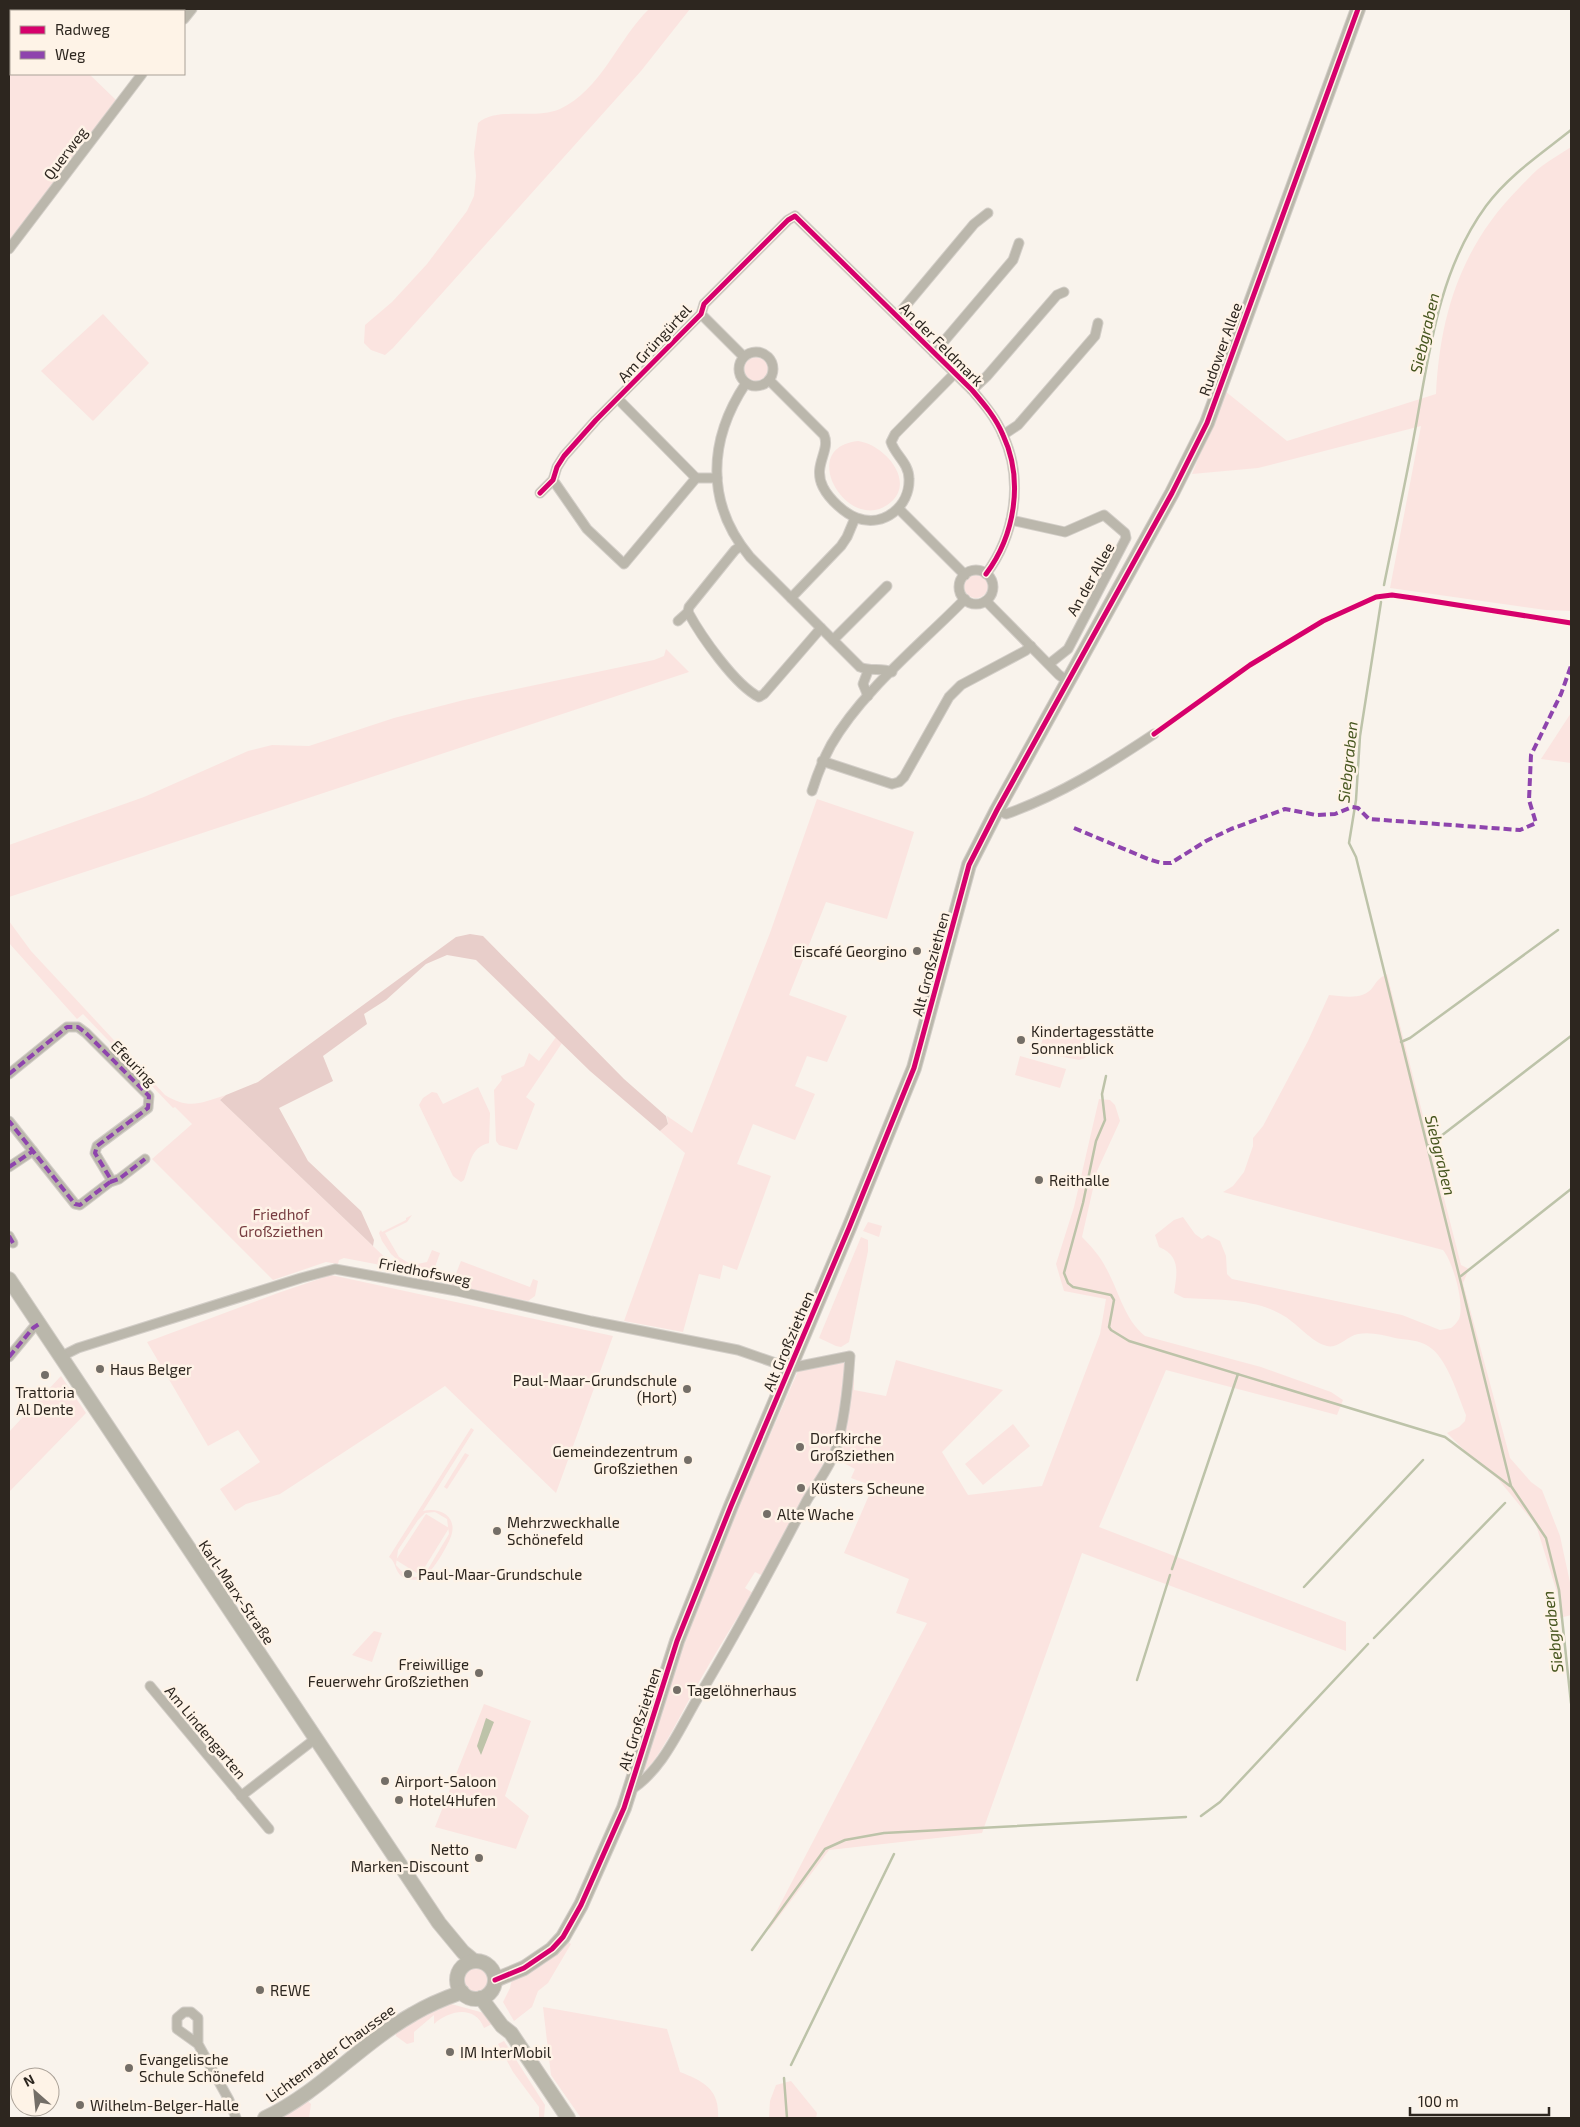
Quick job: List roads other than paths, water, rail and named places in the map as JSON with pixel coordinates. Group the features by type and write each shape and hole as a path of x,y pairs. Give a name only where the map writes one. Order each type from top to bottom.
{"street":[{"name":"Rudower Allee","path":"1069,682 1172,493 1207,423 1358,9"},
{"name":"Querweg","path":"9,248 141,75"},
{"name":"An der Feldmark","path":"897,316 974,224 988,213"},
{"name":"An der Feldmark","path":"795,216 972,390 990,412 1003,435 1013,466 1014,482 1011,520 1000,552 986,574"},
{"name":"Am Grüngürtel","path":"540,493 553,480 557,467 564,456 701,314 704,304 788,220 795,216"},
{"name":"An der Feldmark","path":"934,353 1013,260 1019,243"},
{"name":"An der Feldmark","path":"972,390 987,376 1057,295 1064,292"},
{"path":"701,314 743,356"},
{"path":"1003,435 1018,425 1095,336 1098,322"},
{"path":"752,352 762,352 766,355 773,367 769,380 755,386 746,383 742,379 738,367 743,356 752,352"},
{"path":"769,380 824,435 826,444 819,464 822,486 828,495 855,518 872,520 886,517 899,509 908,491 910,478 907,467 893,448 891,442 895,434 954,373"},
{"path":"746,383 728,414 722,432 716,478 722,508 741,546 860,667 868,671 883,669 892,672"},
{"path":"618,399 696,478 716,478"},
{"path":"553,480 588,529 625,567 696,478"},
{"path":"899,509 965,575"},
{"name":"An der Allee","path":"1011,520 1065,532 1104,515 1124,533 1126,538 1068,648 1049,664"},
{"path":"791,598 841,546 855,518"},
{"path":"678,621 688,612 689,607 741,546"},
{"path":"977,570 986,574 992,581 993,586 992,592 986,600 977,604 965,599 960,584 965,575 977,570"},
{"path":"833,640 887,586"},
{"path":"812,791 822,762 843,726 868,696 965,599"},
{"path":"986,600 1069,682"},
{"path":"688,612 725,666 758,697 764,694 821,628"},
{"path":"822,762 892,784 899,782 904,778 949,697 961,686 1031,646"},
{"path":"868,671 863,684 868,696"},
{"name":"Alt Großziethen","path":"489,1985 552,1949 566,1932 581,1904 629,1792 677,1640 914,1068 965,878 975,852 1069,682"},
{"path":"997,810 1006,814 1062,792 1154,734"},
{"name":"Efeuring","path":"9,1074 67,1027 73,1026 86,1033 149,1096 148,1108 97,1146 95,1153 110,1178 110,1182"},
{"path":"9,1121 75,1204 80,1205 145,1159"},
{"path":"9,1167 33,1151"},
{"name":"Friedhofsweg","path":"60,1357 78,1348 335,1269 457,1291 591,1322 738,1350 790,1368"},
{"name":"Karl-Marx-Straße","path":"9,1279 439,1923 448,1946 468,1964"},
{"path":"10,1354 33,1328 39,1324"},
{"name":"Alt Großziethen","path":"629,1792 642,1784 653,1771 688,1716 836,1451 847,1397 850,1356 790,1368"},
{"name":"Am Lindengarten","path":"150,1686 269,1829"},
{"name":"Am Lindengarten","path":"241,1796 315,1739"},
{"path":"489,1985 470,1998 460,1987 468,1964 484,1963 489,1985 511,2033 568,2118"},
{"name":"Lichtenrader Chaussee","path":"265,2118 303,2097 371,2043 413,2014 460,1987"},
{"path":"198,2044 229,2100 236,2118"}],"waterway":[{"name":"Siebgraben","path":"1384,585 1411,454 1430,346 1437,316 1456,259 1469,232 1495,195 1526,165 1571,130"},
{"name":"Siebgraben","path":"1381,602 1360,736 1356,800 1349,843 1356,857 1511,1486 1546,1538 1559,1590 1571,1703"},
{"path":"1401,1042 1410,1038 1558,930"},
{"path":"1428,1146 1571,1036"},
{"path":"1106,1076 1102,1094 1105,1120 1096,1141 1083,1203 1064,1273 1068,1283 1073,1287 1111,1295 1114,1300 1109,1327 1111,1330 1129,1341 1445,1437 1510,1486"},
{"path":"1461,1276 1571,1189"},
{"path":"1172,1569 1238,1374"},
{"path":"1304,1587 1423,1460"},
{"path":"1374,1638 1505,1503"},
{"path":"1137,1680 1170,1575"},
{"path":"1201,1816 1220,1802 1368,1644"},
{"path":"752,1950 825,1849 845,1840 884,1833 1186,1817"},
{"path":"791,2065 894,1854"},
{"path":"784,2078 787,2118"}],"place":[{"name":"Eiscafé Georgino","path":"917,951"},
{"name":"Kindertagesstätte Sonnenblick","path":"1021,1040"},
{"name":"Reithalle","path":"1039,1180"},
{"name":"Haus Belger","path":"100,1369"},
{"name":"Trattoria Al Dente","path":"45,1375"},
{"name":"Paul-Maar-Grundschule (Hort)","path":"687,1389"},
{"name":"Dorfkirche Großziethen","path":"800,1447"},
{"name":"Gemeindezentrum Großziethen","path":"688,1460"},
{"name":"Küsters Scheune","path":"801,1488"},
{"name":"Alte Wache","path":"767,1514"},
{"name":"Mehrzweckhalle Schönefeld","path":"497,1531"},
{"name":"Paul-Maar-Grundschule","path":"408,1574"},
{"name":"Freiwillige Feuerwehr Großziethen","path":"479,1673"},
{"name":"Tagelöhnerhaus","path":"677,1690"},
{"name":"Airport-Saloon","path":"385,1781"},
{"name":"Hotel4Hufen","path":"399,1800"},
{"name":"Netto Marken-Discount","path":"479,1858"},
{"name":"REWE","path":"260,1990"},
{"name":"IM InterMobil","path":"450,2052"},
{"name":"Evangelische Schule Schönefeld","path":"129,2068"},
{"name":"Wilhelm-Belger-Halle","path":"80,2105"}],"park label":[{"name":"Friedhof Großziethen","path":"281,1222"}]}
